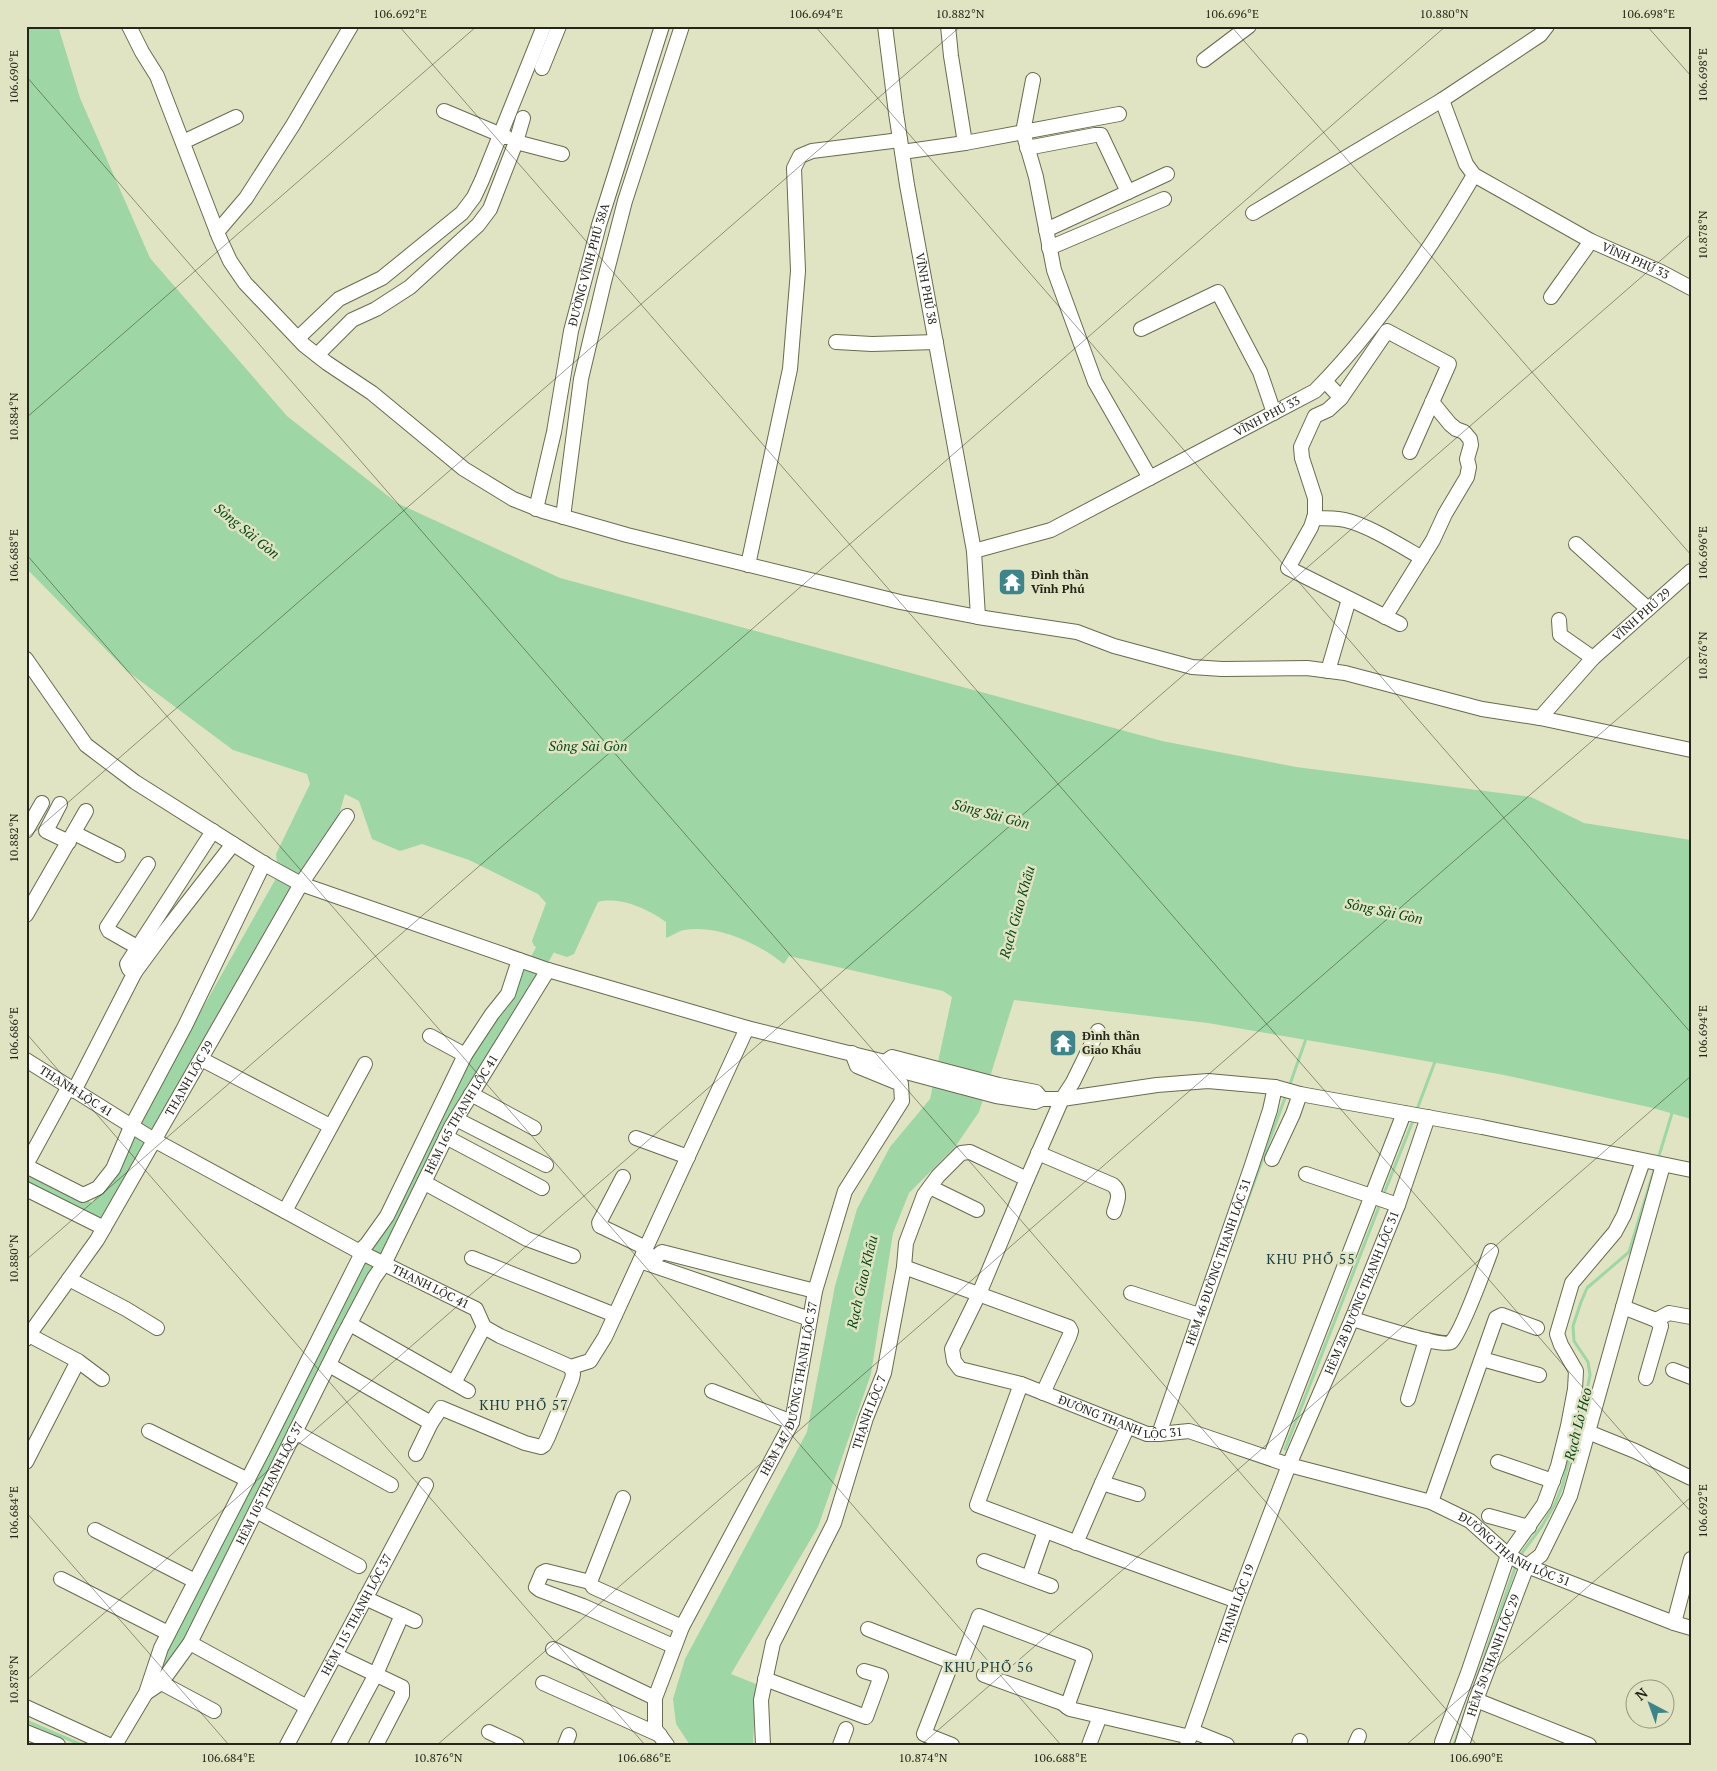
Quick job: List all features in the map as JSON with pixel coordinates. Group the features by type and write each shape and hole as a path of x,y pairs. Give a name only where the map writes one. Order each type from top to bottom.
{"street":[{"path":"129,26 157,76 217,232 230,261 245,283 317,355 372,393 464,468 513,499 563,517 748,565 900,602 978,617 1077,632 1114,646 1192,667 1222,669 1307,668 1345,673 1482,709 1544,719 1691,750"},
{"path":"217,232 246,198 293,125 351,26"},
{"path":"317,355 352,320 376,309 410,287 478,225 490,209 509,138 544,26"},
{"path":"542,68 559,26"},
{"name":"ĐƯỜNG VĨNH PHÚ 38A","path":"536,508 554,432 575,314 599,225 662,26"},
{"path":"563,517 581,379 604,282 625,201 682,26"},
{"name":"VĨNH PHÚ 38","path":"886,26 901,146 974,551 978,617"},
{"path":"948,26 965,143"},
{"path":"1204,60 1249,26"},
{"path":"1252,213 1442,100 1540,35 1547,26"},
{"path":"1033,80 1023,132 1036,178 1054,270 1095,382 1150,478"},
{"path":"1442,100 1466,164 1474,176"},
{"path":"444,111 509,138 562,154"},
{"path":"748,565 790,370 798,271 794,168 800,156 812,151 965,143 1119,114"},
{"path":"183,142 236,117"},
{"path":"298,338 339,298 382,278 462,213 523,118"},
{"path":"1027,148 1101,135 1128,192"},
{"path":"1046,230 1166,174"},
{"name":"VĨNH PHÚ 33","path":"974,551 1051,530 1188,456 1274,413 1327,383 1405,284 1451,215 1474,176 1591,241 1661,272 1691,288"},
{"path":"1050,248 1164,199"},
{"path":"1551,297 1591,241"},
{"path":"1140,329 1218,292 1260,372 1274,413"},
{"path":"1400,624 1288,568 1314,518 1315,498 1302,458 1301,447 1315,416 1328,410 1341,397 1387,331 1449,364 1410,452"},
{"path":"836,342 872,344 936,342"},
{"path":"1327,383 1341,397"},
{"path":"1385,617 1422,558 1467,477 1471,446 1470,439 1464,432 1456,430 1432,402"},
{"path":"1314,518 1344,519 1383,536 1422,558"},
{"path":"1576,544 1648,609"},
{"name":"VĨNH PHÚ 29","path":"1544,719 1593,658 1691,571"},
{"path":"1328,671 1349,599"},
{"path":"1559,620 1560,635 1593,658"},
{"path":"26,659 86,745 135,782 266,865 301,884 548,970 747,1028 885,1062 892,1058 929,1073 998,1091 1036,1092 1042,1099 1062,1099 1157,1085 1208,1081 1287,1090 1691,1170"},
{"path":"26,831 42,803"},
{"path":"60,804 46,831 118,855"},
{"path":"26,915 86,811"},
{"name":"THẠNH LỘC 29","path":"28,1335 104,1228 301,884 347,816"},
{"path":"135,972 129,969 127,964 213,831"},
{"path":"233,844 135,972 71,1090 26,1166 83,1195 98,1188 113,1169 266,865"},
{"path":"137,947 107,927 148,864"},
{"path":"115,1745 146,1693 156,1680 161,1648 168,1633 248,1480 361,1252 387,1216 465,1055 492,1014 508,994 522,961"},
{"name":"HẺM 165 THẠNH LỘC 41","path":"382,1263 425,1183 456,1118 548,970"},
{"path":"454,1384 484,1327 571,1367 590,1361 605,1338 747,1028"},
{"name":"ĐƯỜNG THẠNH LỘC 31","path":"1098,1031 1073,1082 1062,1099 979,1294 952,1348 954,1361 960,1369 1020,1384 1148,1434 1189,1431 1289,1465 1431,1502 1470,1522 1517,1560 1674,1623 1691,1628"},
{"path":"430,1036 465,1055"},
{"name":"HẺM 147 ĐƯỜNG THẠNH LỘC 37","path":"664,1740 655,1729 655,1698 673,1646 792,1422 815,1291 845,1191 902,1101 900,1084 857,1066 852,1053"},
{"path":"201,1059 330,1126"},
{"name":"THẠNH LỘC 41","path":"26,1060 71,1090 154,1140 361,1252 476,1309 484,1327"},
{"path":"285,1212 365,1064"},
{"path":"1272,1160 1293,1114 1287,1090"},
{"name":"HẺM 46 ĐƯỜNG THẠNH LỘC 31","path":"1159,1434 1270,1110 1287,1090"},
{"path":"471,1094 534,1128"},
{"path":"1270,1458 1383,1200 1415,1115"},
{"name":"HẺM 28 ĐƯỜNG THẠNH LỘC 31","path":"1289,1465 1352,1319 1383,1200 1415,1115"},
{"path":"456,1118 546,1165"},
{"path":"446,1137 542,1188"},
{"path":"636,1138 688,1157"},
{"name":"THẠNH LỘC 7","path":"763,1745 761,1700 773,1643 834,1523 866,1418 884,1373 904,1266 906,1243 924,1195 938,1176 961,1153 970,1152 1027,1179"},
{"path":"1038,1153 1113,1185 1118,1189 1119,1194 1114,1212"},
{"path":"1517,1560 1541,1555 1570,1496 1623,1307 1655,1163"},
{"path":"1442,1742 1468,1673 1517,1560 1529,1527 1544,1504 1568,1426 1575,1389 1576,1370 1561,1345 1557,1334 1572,1283 1615,1232 1655,1163"},
{"path":"1306,1174 1383,1200"},
{"path":"623,1177 599,1223 600,1226 643,1254 810,1319"},
{"path":"425,1183 528,1239 573,1256"},
{"path":"930,1187 977,1210"},
{"path":"26,1189 104,1228"},
{"path":"1352,1319 1426,1340 1446,1344 1452,1342 1461,1327 1491,1251"},
{"path":"643,1254 656,1257 662,1252 815,1291"},
{"path":"472,1258 615,1315"},
{"name":"HẺM 105 THẠNH LỘC 37","path":"156,1680 190,1643 382,1263"},
{"path":"904,1266 1069,1327 1071,1331 1069,1337 1043,1393"},
{"path":"69,1279 126,1309 156,1328"},
{"path":"1131,1293 1199,1315"},
{"path":"1623,1307 1656,1320 1660,1326 1646,1378"},
{"path":"1656,1320 1669,1313 1691,1317"},
{"path":"1431,1502 1496,1318 1502,1315 1537,1328"},
{"path":"350,1324 468,1391"},
{"path":"28,1335 78,1361 102,1379"},
{"path":"1408,1399 1426,1340"},
{"path":"1482,1359 1539,1375"},
{"path":"26,1462 78,1361"},
{"path":"329,1365 430,1423"},
{"path":"416,1454 430,1423 439,1409 445,1409 525,1443 541,1447 548,1437 572,1379 571,1367"},
{"path":"1673,1370 1691,1377"},
{"path":"1020,1384 977,1505 1237,1601"},
{"path":"712,1391 792,1422"},
{"path":"1076,1543 1128,1426"},
{"path":"148,1432 248,1480"},
{"path":"295,1432 391,1485"},
{"path":"1588,1432 1635,1451 1691,1478"},
{"path":"1498,1462 1552,1481"},
{"name":"THẠNH LỘC 19","path":"1190,1737 1237,1601 1289,1465"},
{"path":"1102,1483 1138,1494"},
{"name":"HẺM 115 THẠNH LỘC 37","path":"287,1745 426,1485"},
{"path":"590,1582 623,1498"},
{"path":"256,1511 359,1566"},
{"path":"1489,1516 1529,1527"},
{"path":"95,1530 195,1582"},
{"path":"1028,1578 1045,1531"},
{"path":"1674,1623 1691,1559"},
{"name":"HẺM 50 THẠNH LỘC 29","path":"1462,1745 1517,1560"},
{"path":"984,1561 1051,1586"},
{"path":"673,1646 583,1606 540,1590 536,1587 542,1572 546,1571 590,1582 593,1587 682,1626"},
{"path":"62,1578 168,1633"},
{"path":"365,1598 416,1621"},
{"path":"338,1745 376,1674 402,1615"},
{"path":"868,1629 960,1666 979,1616 1085,1656 1067,1707"},
{"path":"190,1643 307,1707"},
{"path":"552,1649 655,1698"},
{"path":"335,1655 402,1687 403,1690 376,1745"},
{"path":"952,1662 924,1734 952,1745"},
{"path":"766,1679 866,1716 881,1676 864,1671"},
{"path":"984,1675 1062,1703 1070,1709 1227,1745"},
{"path":"156,1680 214,1711"},
{"path":"543,1682 664,1740"},
{"path":"1476,1700 1589,1745"},
{"path":"26,1707 108,1745"},
{"path":"1089,1745 1100,1716"},
{"path":"840,1745 846,1728"},
{"path":"26,1732 52,1743"},
{"path":"489,1732 516,1745"}],"water":[{"path":"26,26 58,26 80,98 150,258 287,416 397,503 560,578 1162,741 1296,767 1531,797 1584,823 1691,840 1691,1119 1653,1108 1504,1075 1353,1048 1208,1023 1014,1000 979,1112 955,1147 909,1193 893,1233 871,1374 818,1527 731,1674 756,1684 753,1745 690,1745 676,1724 673,1699 685,1659 807,1432 835,1286 857,1209 890,1147 930,1099 952,997 943,991 789,956 784,964 750,942 710,930 684,930 666,938 666,922 642,908 624,902 598,902 574,954 567,957 534,946 532,941 546,903 538,894 469,860 422,844 400,851 372,839 359,801 345,794 335,828 299,875 277,862 276,854 310,784 307,774 233,750 127,671 26,568"}],"waterway":[{"path":"26,1179 96,1215 303,849"},
{"path":"166,1660 416,1174 470,1076 502,1030 556,929"},
{"path":"1289,1087 1307,1036"},
{"path":"1416,1112 1436,1059"},
{"path":"1229,1251 1286,1095"},
{"name":"Rạch Lò Heo","path":"1658,1159 1673,1110"},
{"path":"1383,1196 1414,1118"},
{"name":"Rạch Lò Heo","path":"1519,1557 1542,1526 1555,1504 1562,1487 1585,1400 1590,1375 1588,1362 1574,1341 1573,1326 1581,1302 1587,1288 1629,1252 1655,1167"},
{"path":"1285,1449 1380,1204"},
{"name":"Rạch Lò Heo","path":"1454,1745 1516,1565"},
{"path":"26,1721 82,1745"}],"place":[{"name":"Đình thần Vĩnh Phú","path":"1012,582"},
{"name":"Đình thần Giao Khẩu","path":"1063,1043"}],"district":[{"name":"KHU PHỐ 55","path":"1311,1259"},
{"name":"KHU PHỐ 57","path":"524,1405"},
{"name":"KHU PHỐ 56","path":"989,1667"}],"water label":[{"name":"Sông Sài Gòn","path":"247,531"},
{"name":"Sông Sài Gòn","path":"588,746"},
{"name":"Sông Sài Gòn","path":"991,814"},
{"name":"Sông Sài Gòn","path":"1384,911"},
{"name":"Rạch Giao Khẩu","path":"1017,912"},
{"name":"Rạch Giao Khẩu","path":"862,1282"}]}
